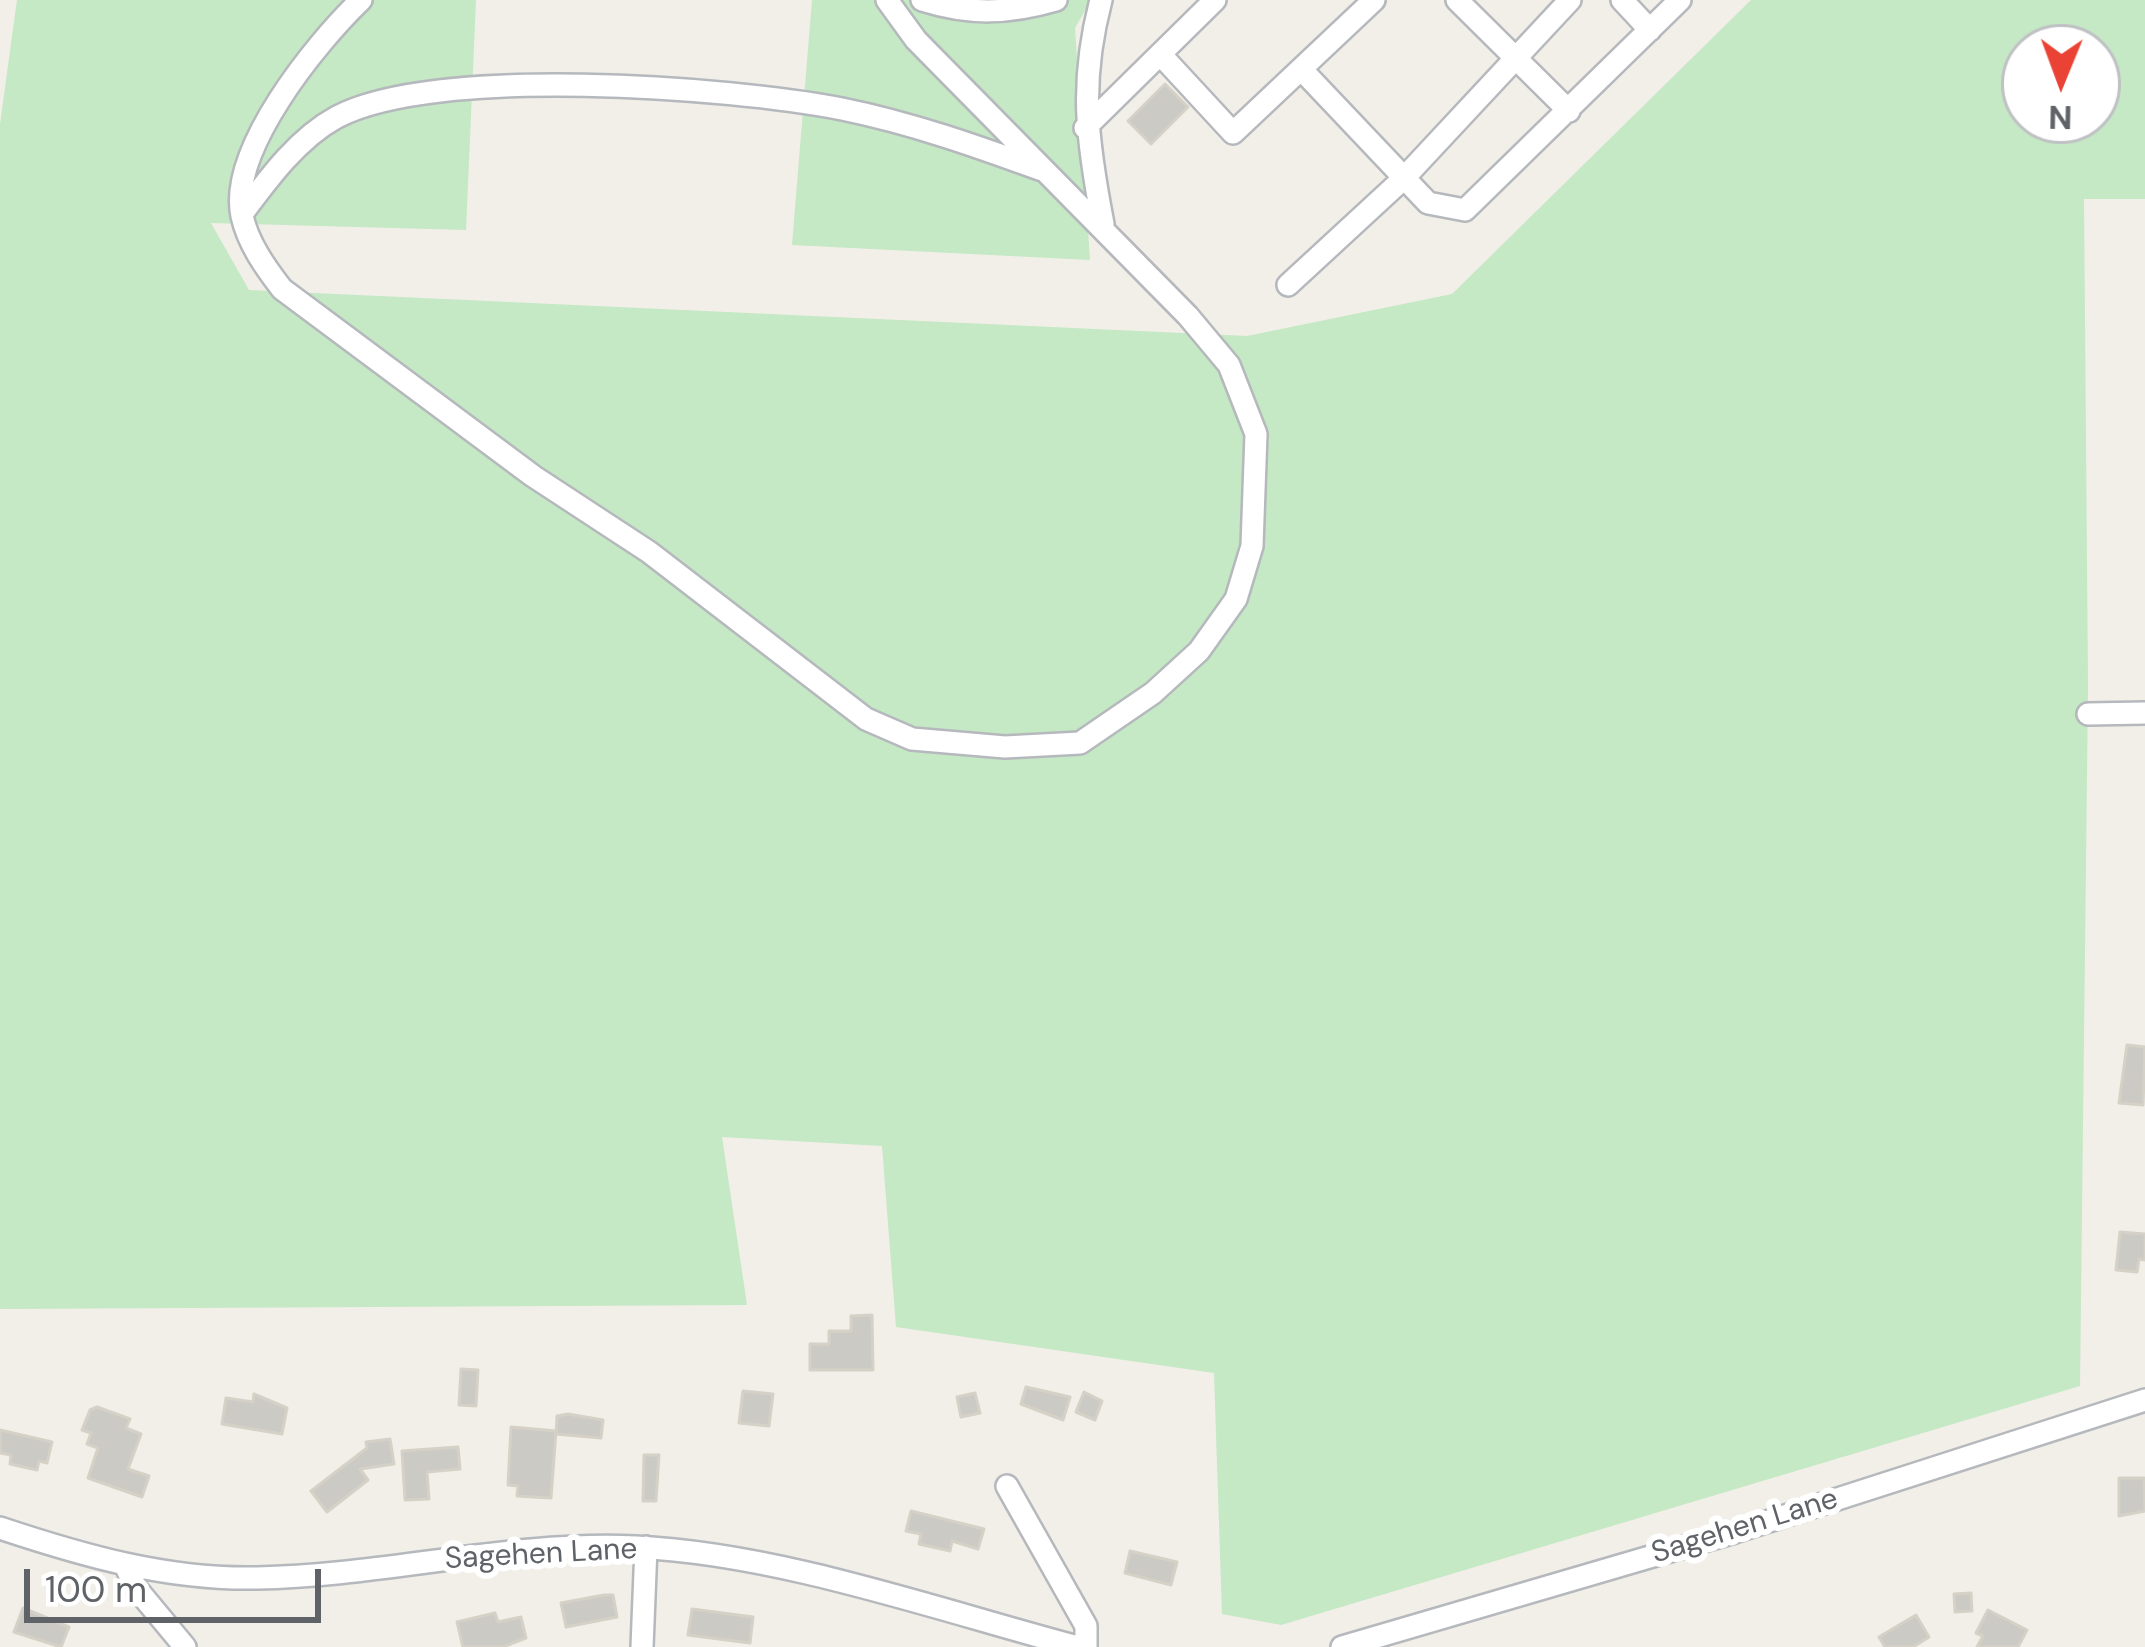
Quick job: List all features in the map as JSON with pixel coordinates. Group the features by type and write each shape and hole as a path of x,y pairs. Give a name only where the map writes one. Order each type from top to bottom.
{"street":[{"path":"361,0 319,47 262,129 243,175 242,214 259,258 282,290 533,476 649,552 866,718 912,740 1005,747 1080,743 1153,693 1199,651 1236,599 1252,546 1256,434 1228,365 1103,224 916,40 887,0"},
{"path":"922,0 971,14 1020,11 1056,0"},
{"path":"1101,0 1086,55 1085,128 1103,224"},
{"path":"1085,128 1215,0"},
{"path":"1160,54 1233,133 1374,0"},
{"path":"1457,0 1569,111"},
{"path":"1288,285 1405,178 1570,0"},
{"path":"1622,0 1650,30"},
{"path":"1301,69 1428,203 1465,210 1680,0"},
{"path":"242,214 278,166 334,118 392,96 518,85 713,94 839,109 941,133 1054,175"},
{"path":"2088,714 2145,713"},
{"name":"Sagehen Lane","path":"1342,1647 1735,1532 2145,1400"},
{"path":"1007,1486 1086,1626 1082,1647"},
{"name":"Sagehen Lane","path":"0,1528 125,1565 192,1575 273,1578 520,1550 646,1547 777,1569 1082,1647"},
{"path":"643,1647 646,1547"},
{"path":"125,1565 136,1588 185,1647"}],"green space":[{"path":"17,0 476,0 466,230 211,223 249,290 1247,336 1452,294 1751,0 2145,0 2145,199 2084,199 2088,687 2080,1386 1281,1625 1222,1614 1214,1373 896,1327 882,1146 722,1137 747,1305 0,1309 0,124"},
{"path":"812,0 1091,0 1075,28 1090,260 792,245"}],"building":[{"path":"1165,84 1188,107 1151,144 1128,121"},
{"path":"2127,1045 2145,1047 2143,1105 2119,1103"},
{"path":"2120,1232 2145,1234 2145,1260 2139,1259 2137,1272 2116,1270"},
{"path":"872,1315 873,1370 810,1370 810,1344 829,1344 829,1331 851,1331 851,1316"},
{"path":"461,1369 478,1370 476,1406 459,1405"},
{"path":"1026,1387 1070,1397 1063,1420 1021,1404"},
{"path":"743,1391 773,1394 769,1426 739,1423"},
{"path":"1084,1392 1102,1401 1095,1420 1076,1412"},
{"path":"975,1393 980,1413 961,1417 957,1397"},
{"path":"254,1394 287,1408 282,1434 222,1424 226,1398 253,1402"},
{"path":"97,1407 130,1419 126,1428 141,1434 128,1469 149,1476 142,1497 88,1478 98,1448 87,1444 91,1433 82,1430 90,1410"},
{"path":"557,1416 603,1420 601,1438 556,1434"},
{"path":"511,1427 556,1431 551,1498 517,1496 518,1486 508,1485"},
{"path":"0,1430 52,1442 47,1463 39,1461 37,1470 10,1464 11,1455 0,1453"},
{"path":"390,1439 394,1464 360,1469 368,1480 327,1512 311,1491 367,1448 366,1442"},
{"path":"458,1447 460,1469 427,1472 429,1499 405,1500 402,1451"},
{"path":"644,1455 659,1455 656,1501 643,1501"},
{"path":"2119,1478 2144,1478 2145,1511 2119,1516"},
{"path":"911,1511 984,1529 978,1549 952,1541 950,1551 919,1544 921,1534 906,1531"},
{"path":"1130,1551 1177,1562 1171,1585 1125,1573"},
{"path":"1971,1593 1972,1611 1955,1612 1954,1594"},
{"path":"613,1595 617,1617 566,1627 561,1603"},
{"path":"23,1608 69,1627 61,1647 14,1632"},
{"path":"692,1609 753,1617 750,1643 688,1635"},
{"path":"1988,1610 2027,1630 2018,1647 1977,1647 1983,1636 1976,1633"},
{"path":"495,1613 498,1622 521,1617 526,1638 503,1647 463,1647 457,1622"},
{"path":"1916,1615 1929,1637 1913,1647 1885,1647 1879,1637"}]}
